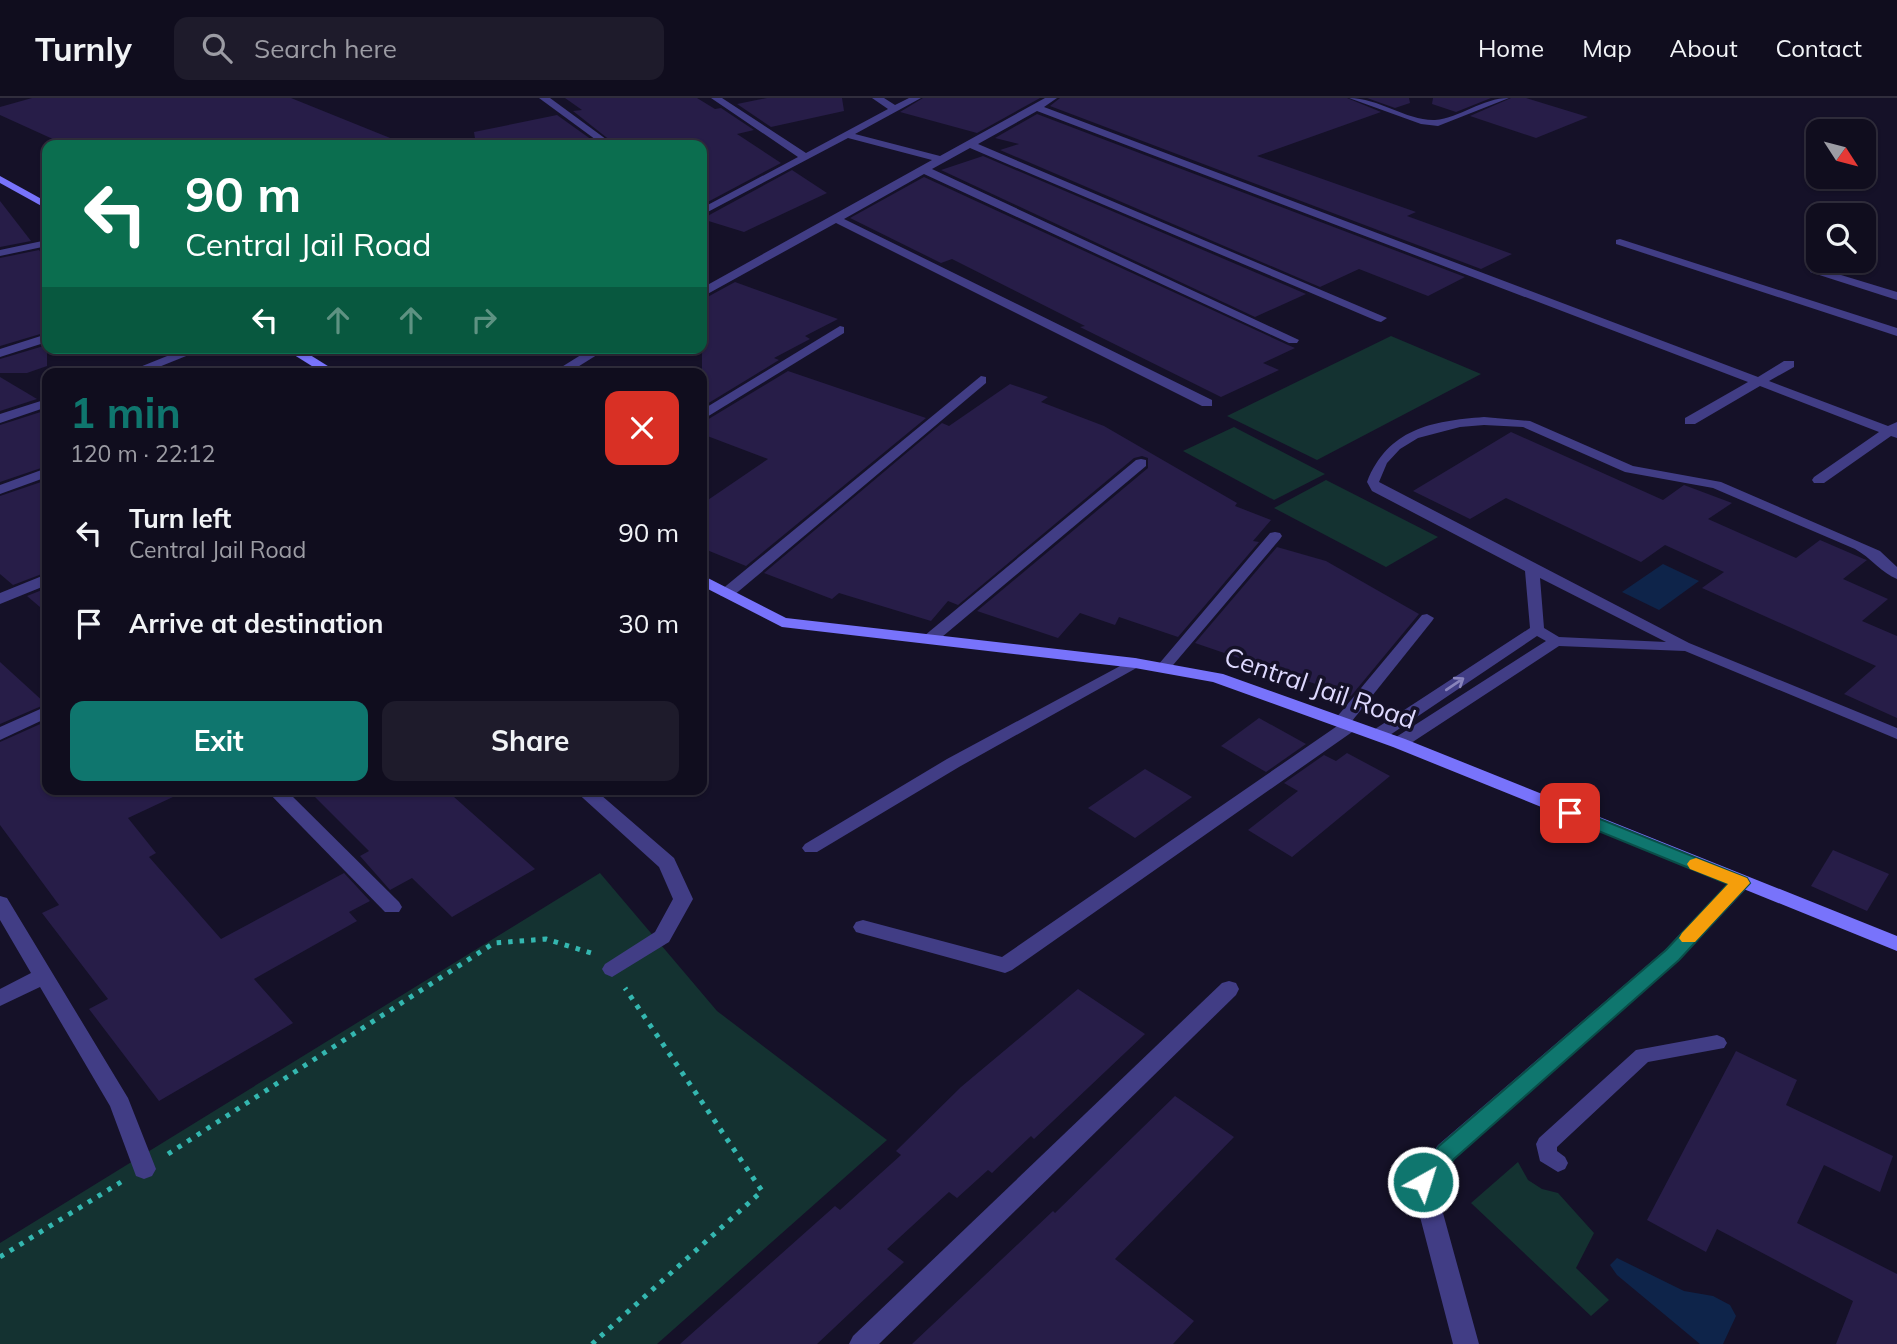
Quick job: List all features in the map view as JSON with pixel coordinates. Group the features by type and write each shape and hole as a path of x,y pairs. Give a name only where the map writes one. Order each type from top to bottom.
{"main road":[{"path":"0,179 42,203"},
{"path":"299,354 324,368"},
{"name":"Central Jail Road","path":"707,583 782,622 1135,663 1217,678 1399,743 1897,944"}],"street":[{"path":"544,98 602,140"},
{"path":"716,98 805,157"},
{"path":"877,98 895,109"},
{"path":"707,209 916,98"},
{"path":"707,290 1052,98"},
{"path":"1354,98 1424,122 1438,122 1504,98"},
{"path":"1036,107 1894,431"},
{"path":"846,135 943,160"},
{"path":"970,144 1381,318"},
{"path":"925,170 1293,340"},
{"path":"835,219 1207,403"},
{"path":"1620,242 1897,332"},
{"path":"0,253 42,244"},
{"path":"1824,273 1897,296"},
{"path":"707,413 840,330"},
{"path":"0,353 42,340"},
{"path":"145,368 183,354"},
{"path":"567,368 591,354"},
{"path":"1690,421 1789,364"},
{"path":"727,593 981,380"},
{"path":"0,419 42,404"},
{"path":"1819,480 1894,431"},
{"path":"930,639 1141,463"},
{"path":"0,491 42,474"},
{"path":"0,599 42,581"},
{"path":"0,734 42,713"},
{"path":"863,927 1005,965 1345,724"},
{"path":"280,795 392,906"},
{"path":"590,795 667,863 682,900 662,937 612,969"},
{"path":"1465,1344 1423,1182 1446,1152 1672,955 1741,883"},
{"path":"0,903 120,1104 144,1169"},
{"path":"0,998 43,976"},
{"path":"862,1344 1229,989"}],"lane":[{"path":"1897,575 1875,554 1860,546 1716,485 1623,467 1527,424 1480,420 1421,433 1386,453 1381,459 1373,482 1377,488 1687,647 1897,734"},
{"path":"1163,668 1275,536"},
{"path":"1532,569 1537,630"},
{"path":"1345,724 1427,618"},
{"path":"1537,630 1556,640 1687,647"},
{"path":"1378,736 1537,630"},
{"path":"1399,743 1556,640"},
{"path":"811,848 953,763 1135,663"},
{"path":"1558,1163 1547,1155 1546,1144 1643,1055 1717,1043"}],"path":[{"path":"0,1257 144,1169 494,943 546,939 604,957 762,1191 592,1344"}],"green space":[{"path":"1391,336 1481,374 1317,460 1227,416"},
{"path":"1234,427 1325,474 1274,500 1183,451"},
{"path":"1326,480 1438,537 1386,567 1274,508"},
{"path":"600,873 717,1011 887,1140 657,1344 0,1344 0,1243"},
{"path":"1518,1162 1528,1180 1542,1189 1558,1193 1594,1233 1576,1268 1609,1300 1591,1316 1471,1203"}],"water":[{"path":"1663,564 1699,581 1659,610 1622,592"},
{"path":"1617,1258 1684,1291 1713,1296 1730,1305 1736,1316 1723,1344 1700,1344 1617,1275 1610,1265"}],"building":[{"path":"32,98 291,98 395,140 55,140 0,115 0,107"},
{"path":"565,98 697,98 715,109 721,108 754,130 737,134 781,163 707,202 707,140 610,140 573,111 582,110"},
{"path":"767,98 842,98 844,111 771,127 737,104"},
{"path":"923,98 1040,98 977,133 900,112"},
{"path":"1060,98 1347,98 1381,112 1257,156 1416,212 1407,216 1512,254 1481,269 1050,106"},
{"path":"1367,98 1409,98 1410,103 1395,108"},
{"path":"1433,98 1491,98 1456,112 1432,104"},
{"path":"1511,98 1526,98 1588,117 1536,138 1470,116"},
{"path":"1037,114 1465,277 1428,296 1359,269 1320,287 1000,150 1019,144 995,138"},
{"path":"557,115 592,140 475,140 474,132"},
{"path":"983,156 1306,294 1255,317 941,170"},
{"path":"792,170 827,193 744,232 707,221 707,216"},
{"path":"924,177 1295,348 1263,363 1279,370 1221,397 952,259 941,263 850,218"},
{"path":"0,201 31,241 0,247"},
{"path":"39,250 42,254 42,333 0,346 0,258"},
{"path":"735,282 838,319 805,336 810,339 774,358 779,360 707,404 707,368 702,368 702,354 707,354 707,297"},
{"path":"42,346 42,354 47,354 47,366 27,373 0,373 0,359"},
{"path":"788,371 926,418 746,566 707,550 707,501 768,459 707,436 707,420"},
{"path":"0,377 37,399 0,411"},
{"path":"1010,384 1048,397 1041,402 1104,426 1237,503 1235,506 1271,520 1253,541 1259,542 1178,637 1119,617 1115,625 1080,613 1058,638 977,611 1148,468 1148,458 1142,456 1134,458 958,605 948,601 931,621 839,593 832,599 764,573 942,423 949,426"},
{"path":"42,412 42,468 0,482 0,425"},
{"path":"1511,432 1663,500 1684,485 1732,503 1708,519 1796,558 1820,540 1867,560 1843,579 1888,599 1862,621 1897,636 1897,718 1844,694 1876,666 1702,588 1724,572 1665,545 1641,562 1506,498 1470,519 1413,491"},
{"path":"42,482 42,574 13,585 0,574 0,496"},
{"path":"1277,547 1326,561 1419,614 1351,696 1195,643"},
{"path":"42,590 42,609 27,596"},
{"path":"0,662 42,700 42,706 0,724"},
{"path":"1259,718 1306,744 1266,772 1221,746"},
{"path":"42,723 42,795 177,795 128,818 156,853 149,857 221,939 344,873 370,901 349,912 357,921 254,979 293,1023 159,1101 89,1009 108,999 42,913 59,905 0,825 0,742"},
{"path":"1347,753 1390,776 1292,857 1248,830 1298,791 1284,783 1324,755 1336,761"},
{"path":"1145,769 1192,797 1135,838 1088,808"},
{"path":"313,795 452,795 535,869 452,917 412,878 390,890 360,856 369,851"},
{"path":"1833,850 1889,874 1867,911 1811,886"},
{"path":"1078,989 1145,1034 1034,1139 1031,1136 992,1173 988,1170 957,1198 949,1192 887,1249 904,1262 817,1344 680,1344 835,1206 840,1210 901,1155 896,1151 961,1087"},
{"path":"1736,1051 1797,1080 1786,1105 1893,1156 1880,1192 1824,1165 1797,1223 1897,1274 1897,1344 1836,1344 1853,1301 1717,1229 1706,1252 1647,1220"},
{"path":"1175,1096 1234,1137 1115,1259 1194,1321 1173,1344 912,1344 1053,1211 1055,1213"}],"slow traffic":[{"path":"1688,938 1741,883 1696,864"}],"route":[{"path":"1423,1182 1446,1152 1672,955 1741,883 1570,813"}]}
